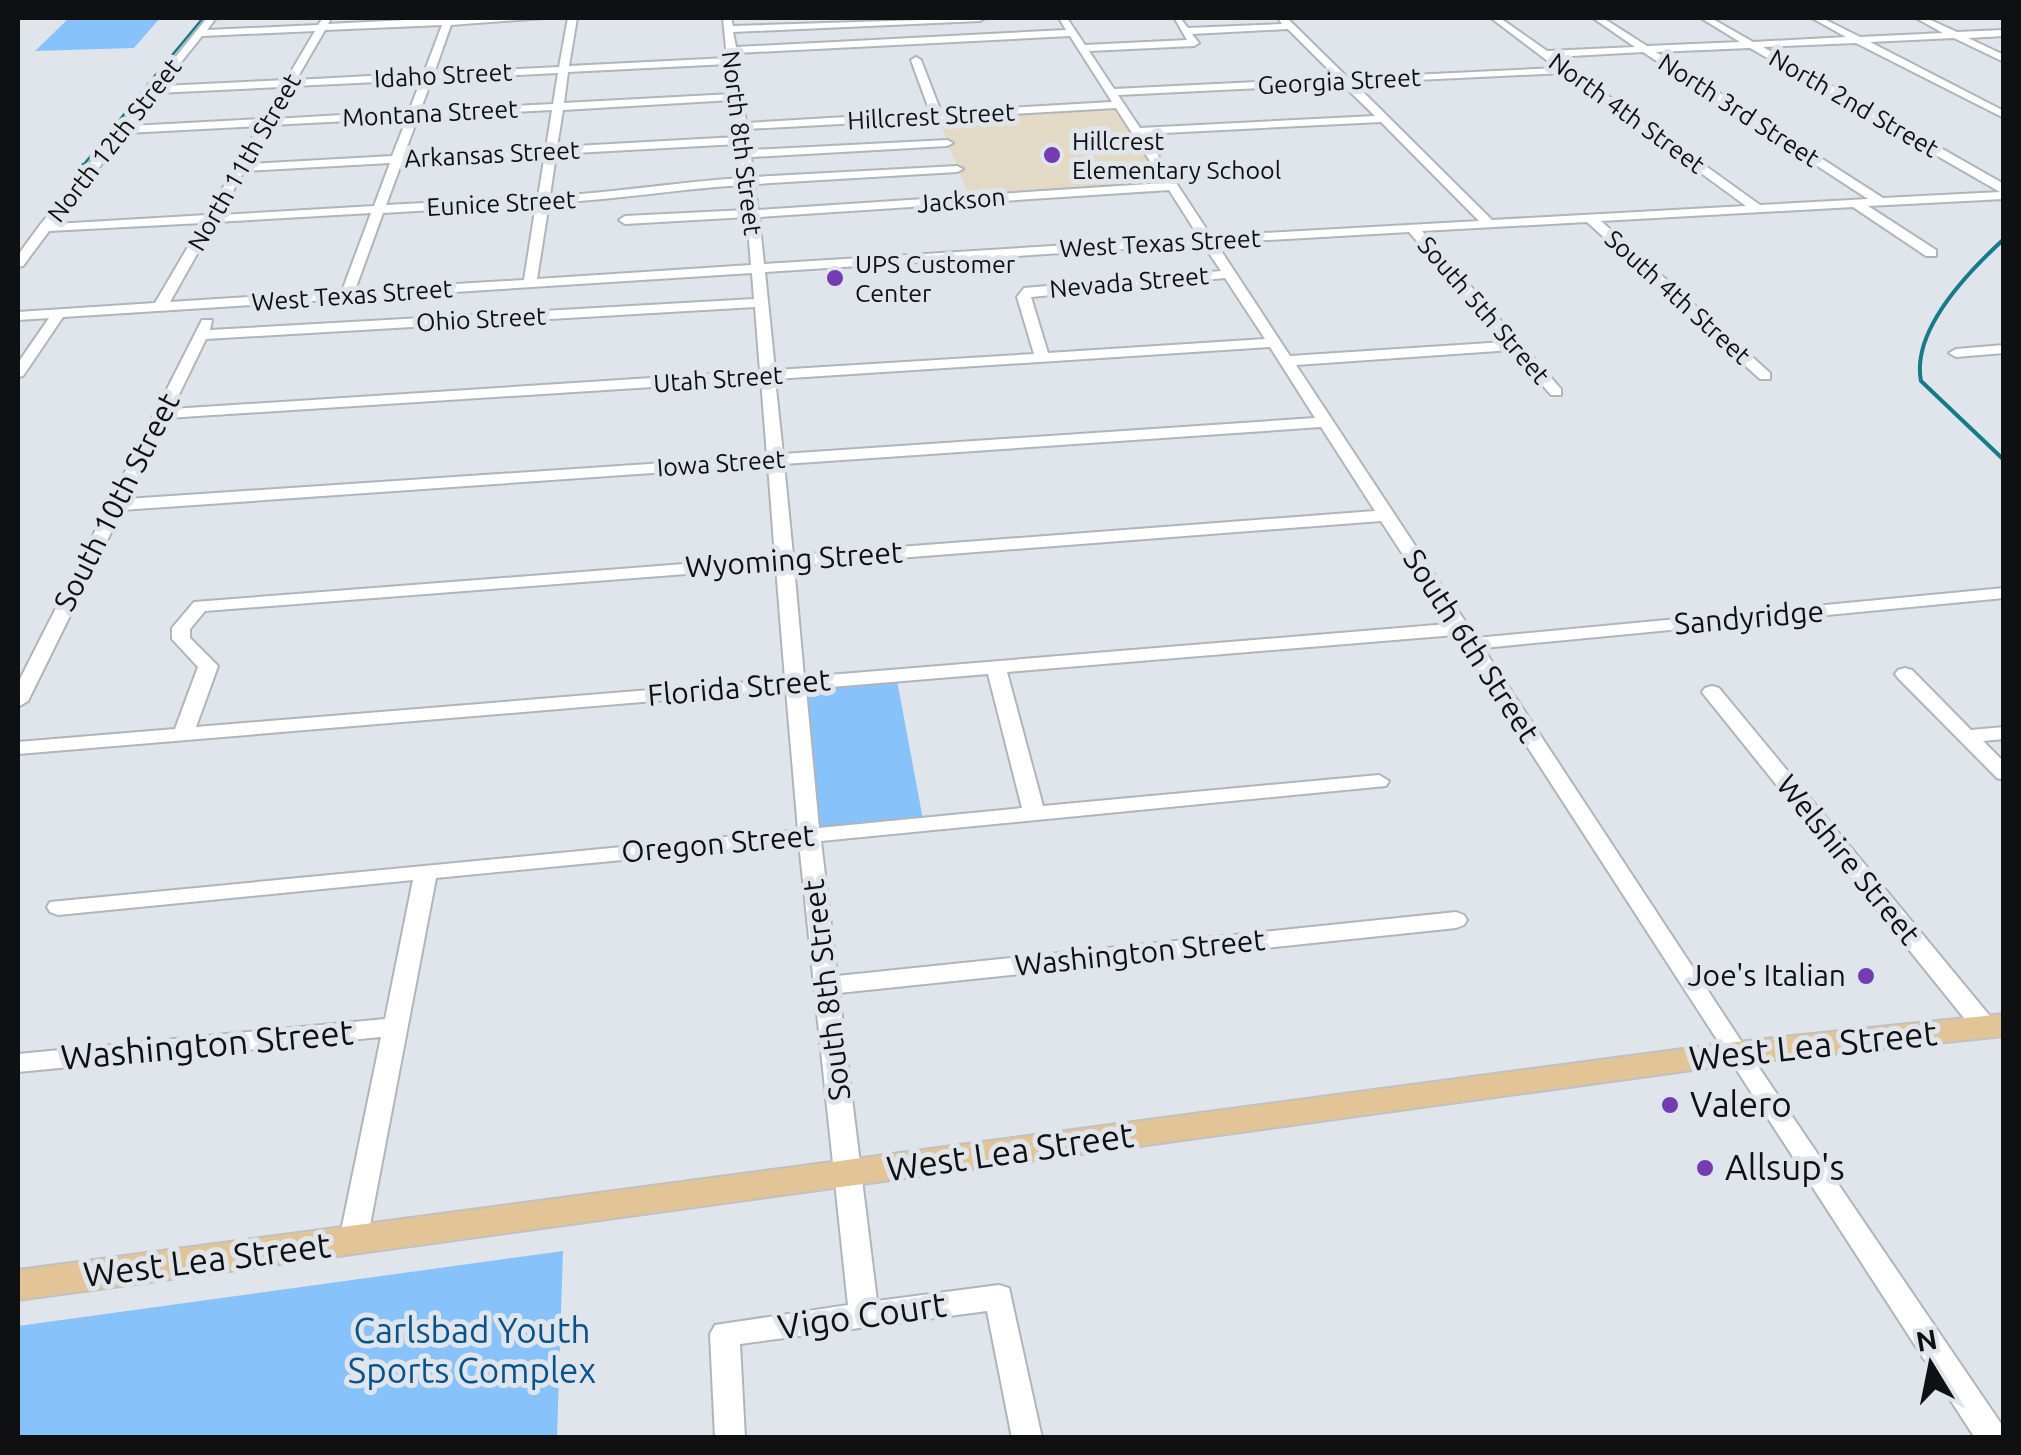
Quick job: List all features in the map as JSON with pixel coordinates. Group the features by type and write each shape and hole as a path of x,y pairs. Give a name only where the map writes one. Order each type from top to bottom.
{"main road":[{"name":"West Lea Street","path":"18,1285 1736,1053 1994,1026"}],"street":[{"name":"North 12th Street","path":"18,263 211,18"},
{"path":"199,33 324,23 540,18"},
{"path":"530,283 572,18"},
{"path":"727,23 980,18"},
{"name":"South 6th Street","path":"1063,18 1226,274 1992,1438"},
{"name":"North 4th Street","path":"1495,18 1758,209"},
{"name":"North 3rd Street","path":"1597,18 1882,202"},
{"name":"North 2nd Street","path":"1705,18 2004,192"},
{"path":"1816,18 2004,114"},
{"path":"1920,18 2004,59"},
{"path":"347,295 448,20"},
{"path":"1083,48 1194,44 1178,21"},
{"path":"1186,31 1286,22 1489,224"},
{"name":"North 11th Street","path":"160,307 324,23"},
{"name":"North 8th Street","path":"727,23 744,140 756,268"},
{"name":"Idaho Street","path":"154,90 564,69 1073,33"},
{"path":"1545,54 2004,33"},
{"path":"916,60 970,200"},
{"name":"Georgia Street","path":"1111,92 1568,70"},
{"name":"Montana Street","path":"122,130 737,97"},
{"name":"Hillcrest Street","path":"742,126 1120,106"},
{"path":"1136,131 1383,119"},
{"name":"Arkansas Street","path":"241,168 744,140"},
{"path":"745,154 947,142"},
{"name":"Eunice Street","path":"44,228 626,195 665,186 957,169"},
{"name":"Jackson","path":"625,220 1170,186"},
{"name":"West Texas Street","path":"18,316 2004,192"},
{"path":"1856,204 1931,253"},
{"name":"South 4th Street","path":"1590,218 1765,376"},
{"name":"South 5th Street","path":"1412,228 1556,392"},
{"name":"South 8th Street","path":"756,268 798,684 809,836 864,1316"},
{"name":"Nevada Street","path":"1042,358 1024,297 1032,290 1226,274"},
{"name":"Ohio Street","path":"201,336 761,302"},
{"name":"South 10th Street","path":"18,702 217,303"},
{"path":"18,374 59,313"},
{"name":"Utah Street","path":"162,414 1273,343"},
{"path":"1286,361 1515,346"},
{"path":"1956,352 2004,349"},
{"name":"Iowa Street","path":"116,505 1326,422"},
{"name":"Wyoming Street","path":"182,734 208,666 181,639 181,628 200,606 1388,515"},
{"name":"Sandyridge","path":"1465,636 1495,642 2004,593"},
{"name":"Florida Street","path":"18,748 996,668 1465,636"},
{"path":"996,668 1034,814"},
{"path":"1906,674 2004,774"},
{"name":"Welshire Street","path":"1712,692 1994,1026"},
{"path":"1967,736 2004,733"},
{"name":"Oregon Street","path":"58,907 1379,781"},
{"path":"353,1241 426,872"},
{"name":"Washington Street","path":"825,986 1456,920"},
{"name":"Washington Street","path":"18,1062 396,1026"},
{"name":"Vigo Court","path":"730,1438 726,1334 999,1296 1026,1438"}],"shaded area":[{"name":"Hillcrest Elementary School","path":"1120,105 1170,186 970,200 937,115"}],"green space":[{"path":"69,18 160,18 134,48 35,51"},
{"path":"896,675 924,825 809,835 798,683"},
{"name":"Carlsbad Youth Sports Complex","path":"563,1251 557,1437 18,1437 18,1326"}],"waterway":[{"path":"144,89 203,18"},
{"path":"81,168 142,92"},
{"path":"71,181 83,165"},
{"path":"2004,239 1946,303 1925,342 1920,362 1921,381 2004,460"}],"place":[{"name":"Hillcrest Elementary School","path":"1052,155"},
{"name":"UPS Customer Center","path":"835,278"},
{"name":"Joe's Italian","path":"1866,976"},
{"name":"Valero","path":"1670,1105"},
{"name":"Allsup's","path":"1705,1168"}]}
